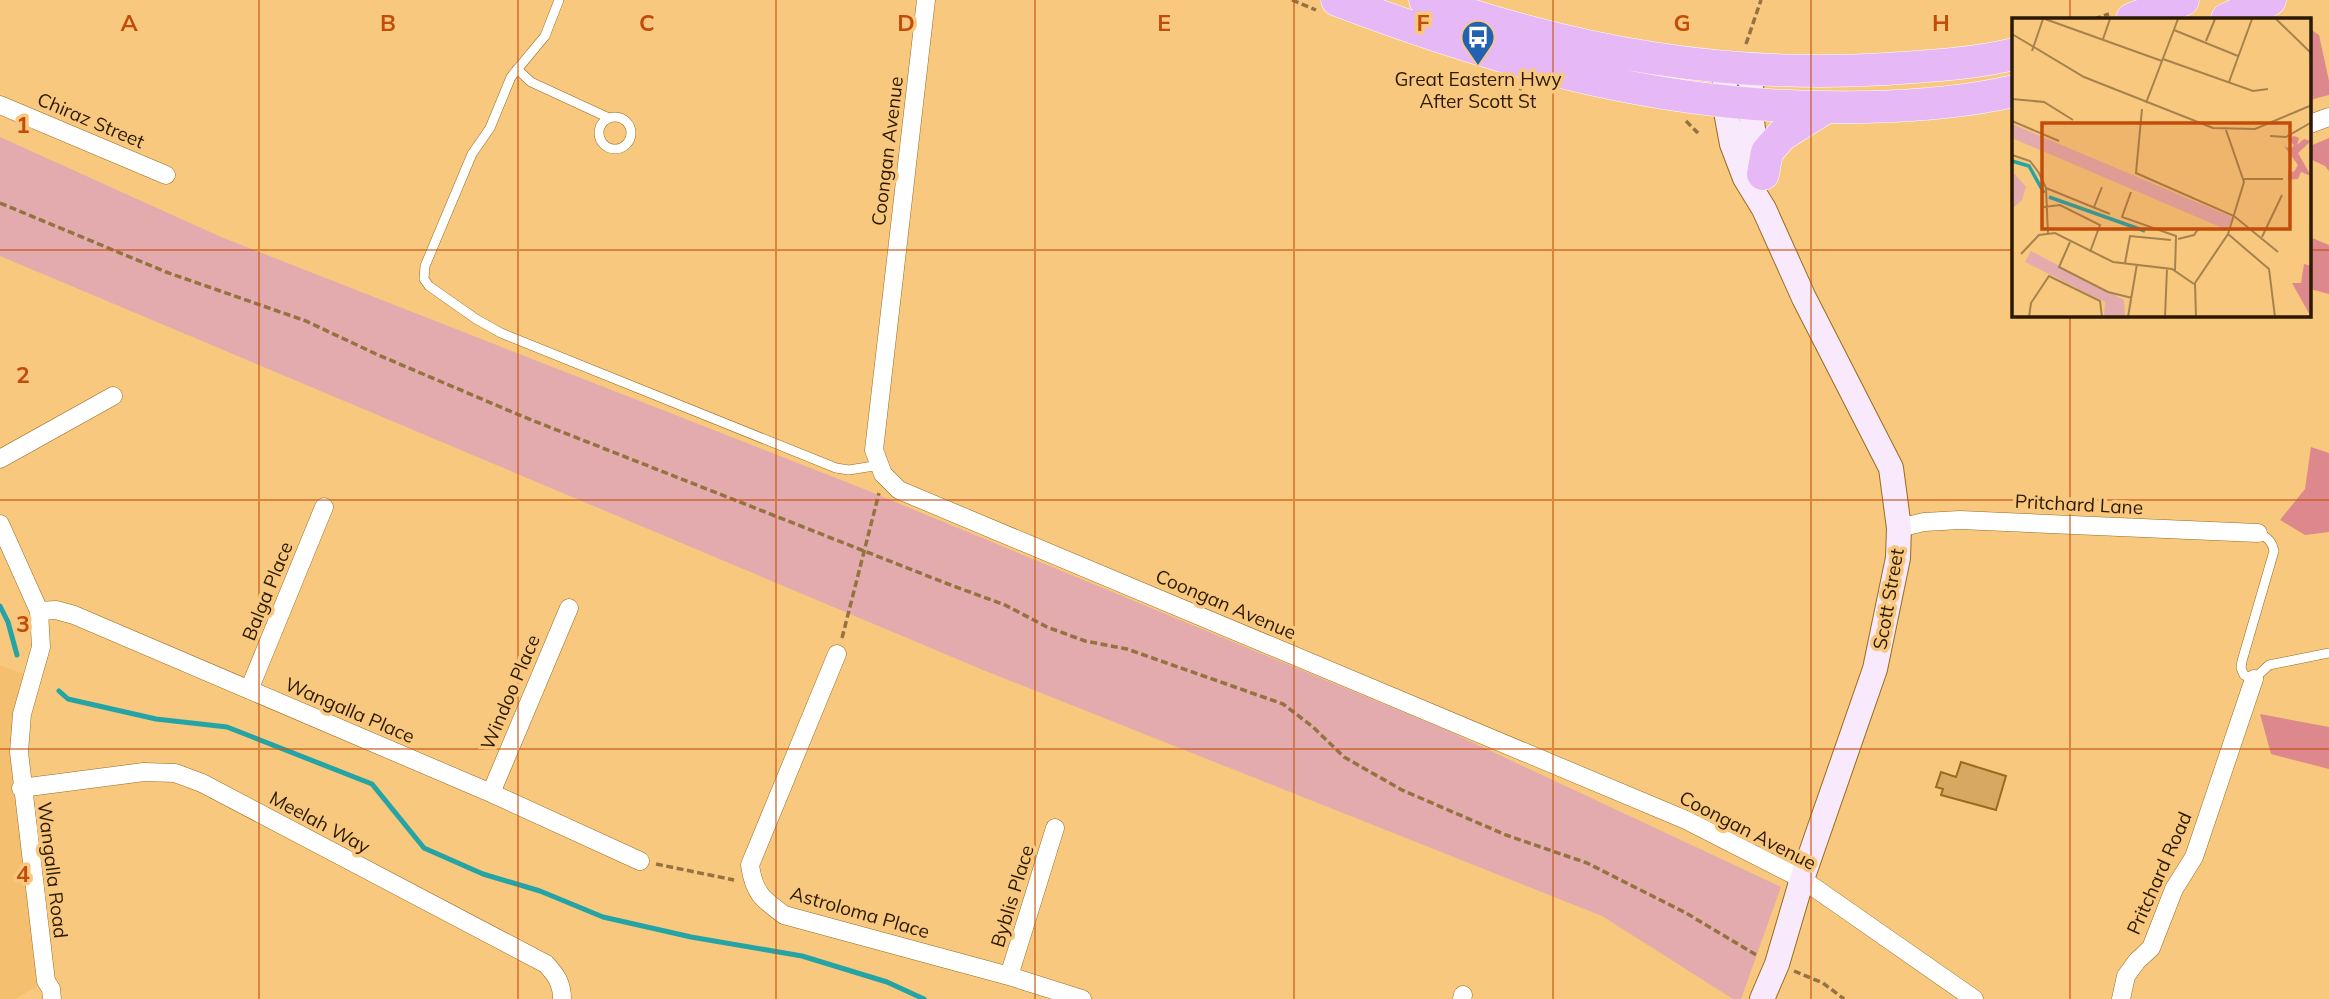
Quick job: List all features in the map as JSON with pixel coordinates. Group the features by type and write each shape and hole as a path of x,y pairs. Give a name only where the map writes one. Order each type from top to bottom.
{"highway":[{"path":"1337,0 1425,33 1570,76 1668,95 1737,103 1825,108 1947,102 2012,91"},
{"path":"1425,0 1535,34 1601,50 1665,61 1741,61 1845,71 1948,65 2012,54"},
{"path":"2135,18 2183,0"},
{"path":"2229,18 2270,0"},
{"path":"1763,174 1767,152 1782,135 1825,108"}],"main road":[{"name":"Scott Street","path":"1741,61 1732,144 1745,178 1764,209 1804,298 1891,468 1899,528 1898,558 1875,669 1802,879 1777,964 1762,999"},
{"name":"Scott Street","path":"1737,103 1752,131 1763,174 1764,209"}],"street":[{"name":"Coongan Avenue","path":"926,0 874,450 882,470 899,490 1686,820 1802,879 1974,999"},
{"name":"Chiraz Street","path":"0,105 166,175"},
{"path":"2312,123 2329,117"},
{"path":"0,459 113,396"},
{"name":"Balga Place","path":"249,690 324,507"},
{"name":"Pritchard Lane","path":"1899,528 1924,522 1960,520 2258,533"},
{"name":"Wangalla Road","path":"0,524 40,611 41,647 22,714 19,752 46,981 51,989 52,999"},
{"name":"Windoo Place","path":"491,793 569,608"},
{"name":"Wangalla Place","path":"40,611 56,610 75,615 491,793 640,861"},
{"path":"753,884 750,865 838,654"},
{"name":"Pritchard Road","path":"2121,999 2126,976 2151,948 2174,889 2194,857 2254,679"},
{"name":"Meelah Way","path":"22,788 144,772 175,773 202,783 546,964 556,975 562,999"},
{"name":"Byblis Place","path":"1009,976 1055,828"},
{"name":"Astroloma Place","path":"753,884 763,900 784,915 1009,976 1082,999"},
{"name":"Wangalla Road","path":"43,999 42,991 46,981"}],"lane":[{"path":"559,0 545,36 508,83 489,128 472,154 425,266 424,279 429,286 501,333 823,464 842,470 882,470"},
{"path":"517,69 531,82 609,118"},
{"path":"2258,533 2266,536 2273,544 2274,551 2242,661 2244,675 2254,679 2269,665 2329,653"}],"path":[{"path":"1741,61 1761,0"},
{"path":"0,203 166,272 306,321 524,417 1005,605 1072,636 1127,649 1283,704 1313,727 1344,757 1402,790 1506,835 1587,863 1686,913 1747,951 1823,983 1844,999"},
{"path":"838,654 866,551 882,470"},
{"path":"640,861 753,884"}],"shaded area":[{"path":"2312,30 2319,35 2329,81 2329,95 2312,99"},
{"path":"0,137 221,237 864,489 1446,730 1781,887 1741,999 1733,999 1602,916 983,670 0,256"},
{"path":"2329,138 2329,171 2312,160 2312,145"},
{"path":"2312,238 2329,245 2329,294 2312,290"},
{"path":"2311,447 2329,453 2329,532 2305,535 2280,520 2305,489"},
{"path":"0,665 33,678 22,714 46,981 15,999 0,999"},
{"path":"2260,714 2329,727 2329,769 2271,754"}],"building":[{"path":"1961,762 2006,776 1996,810 1941,795 1943,789 1936,787 1941,772 1956,777"}],"waterway":[{"path":"0,606 8,622 17,655"},
{"path":"59,691 68,699 156,719 227,727 372,784 424,848 483,874 540,891 603,917 691,937 802,956 887,982 924,999"}],"place":[{"name":"Great Eastern Hwy After Scott St","path":"1478,67"}]}
